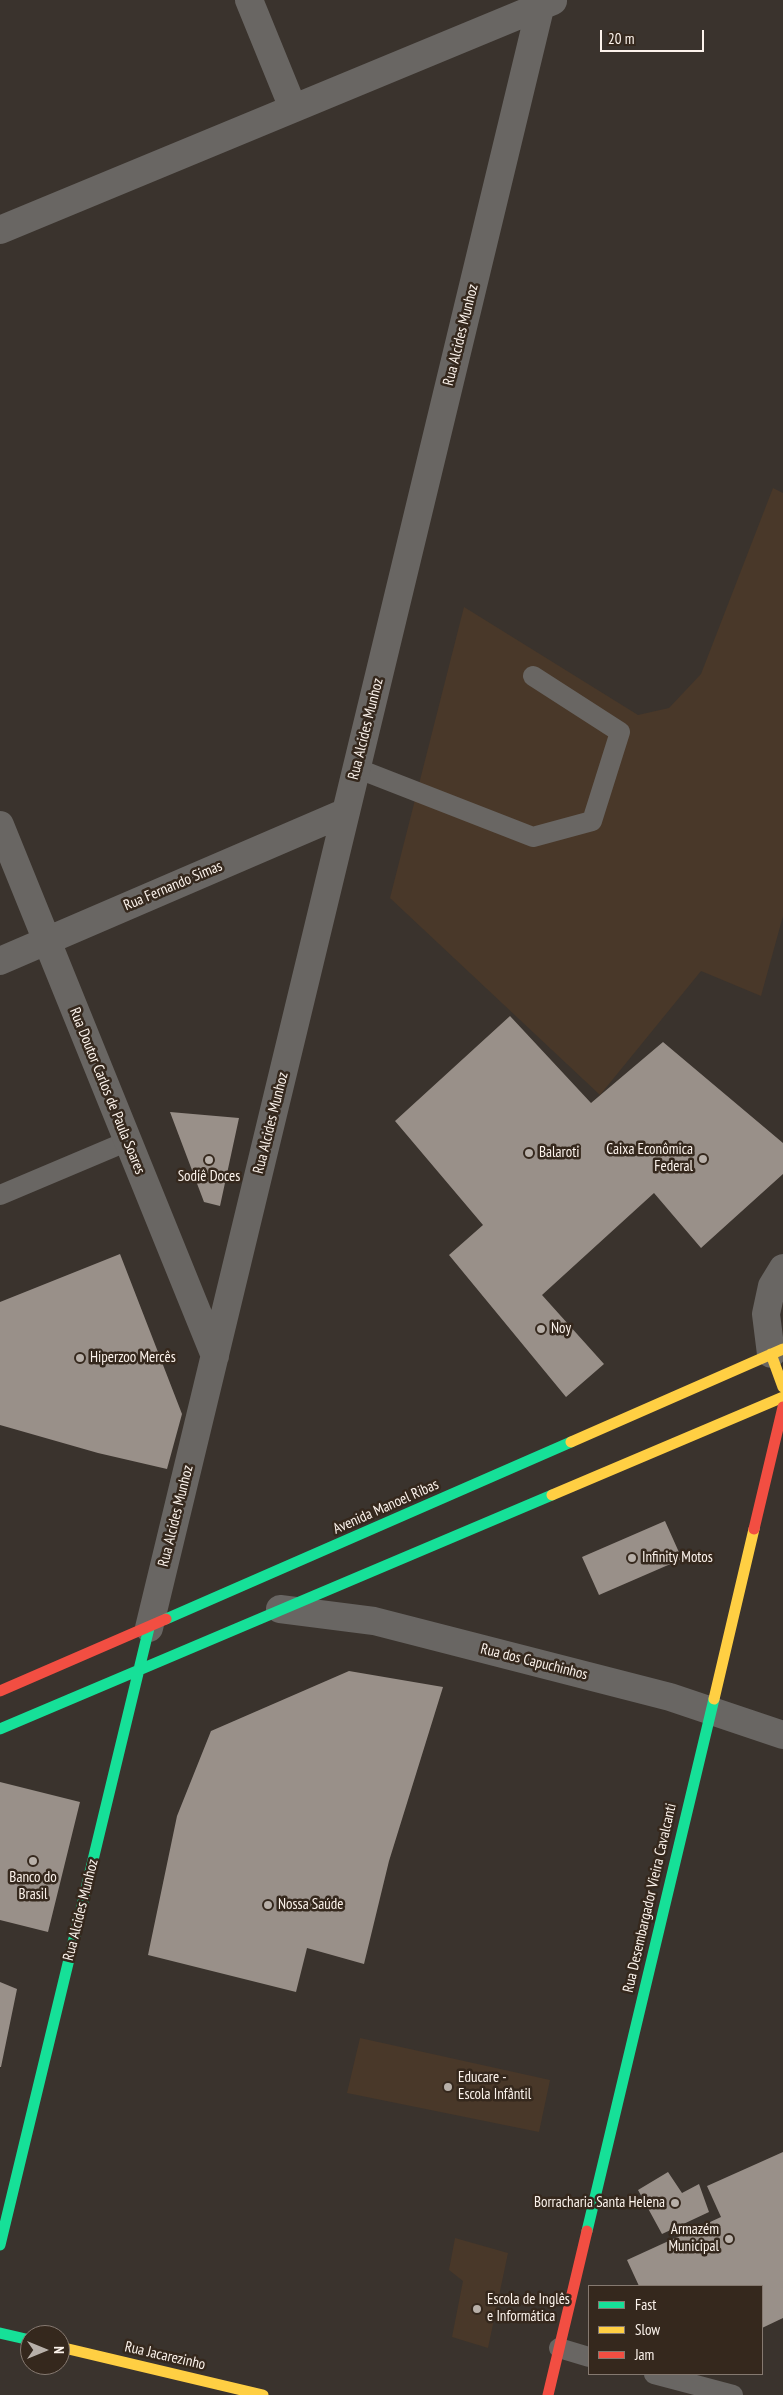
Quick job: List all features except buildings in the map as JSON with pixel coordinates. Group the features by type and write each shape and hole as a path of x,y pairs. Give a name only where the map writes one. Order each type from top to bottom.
{"main road":[{"path":"777,1352 783,1388"},
{"name":"Avenida Manoel Ribas","path":"0,1691 149,1628 777,1352"},
{"path":"0,1729 783,1397"},
{"name":"Rua Desembargador Vieira Cavalcanti","path":"548,2395 783,1407"},
{"name":"Rua Alcides Munhoz","path":"0,2245 149,1628"},
{"path":"0,2333 20,2338"},
{"name":"Rua Jacarezinho","path":"70,2349 263,2395"}],"street":[{"path":"249,0 293,108"},
{"path":"0,230 546,2"},
{"name":"Rua Alcides Munhoz","path":"149,1628 356,768 546,2"},
{"name":"Rua Fernando Simas","path":"0,961 346,812"},
{"name":"Rua Doutor Carlos de Paula Soares","path":"0,825 215,1356"},
{"path":"777,1352 766,1314 772,1286 783,1268"},
{"name":"Rua dos Capuchinhos","path":"280,1609 374,1621 670,1697 783,1735"}],"lane":[{"path":"356,768 533,837 592,821 620,732 533,676"},
{"path":"0,1195 128,1141"},
{"path":"559,2348 588,2356"},
{"path":"658,2375 733,2395"}],"shaded area":[{"path":"773,488 783,493 783,916 761,996 701,971 600,1095 390,898 464,607 638,715 669,708 701,674"},
{"name":"Educare - Escola Infântil","path":"360,2038 550,2080 539,2132 347,2093"},
{"name":"Escola de Inglês e Informática","path":"455,2238 508,2253 488,2348 452,2337 463,2281 449,2270"}],"traffic: fast":[{"path":"166,1619 571,1442"},
{"path":"0,1729 552,1495"},
{"path":"0,2245 149,1628"},
{"path":"587,2231 714,1699"},
{"path":"0,2333 20,2338"}],"traffic: slow":[{"path":"571,1442 783,1349"},
{"path":"771,1354 783,1387"},
{"path":"552,1495 783,1397"},
{"path":"714,1699 754,1529"},
{"path":"70,2349 263,2395"}],"traffic: jam":[{"path":"754,1529 783,1407"},
{"path":"0,1691 166,1619"},
{"path":"548,2395 587,2231"}],"place":[{"name":"Balaroti","path":"529,1153"},
{"name":"Caixa Econômica Federal","path":"703,1159"},
{"name":"Sodiê Doces","path":"209,1160"},
{"name":"Noy","path":"541,1329"},
{"name":"Hiperzoo Mercês","path":"80,1358"},
{"name":"Infinity Motos","path":"632,1558"},
{"name":"Banco do Brasil","path":"33,1861"},
{"name":"Nossa Saúde","path":"268,1905"},
{"name":"Educare - Escola Infântil","path":"448,2087"},
{"name":"Borracharia Santa Helena","path":"675,2203"},
{"name":"Armazém Municipal","path":"729,2239"},
{"name":"Escola de Inglês e Informática","path":"477,2309"}]}
